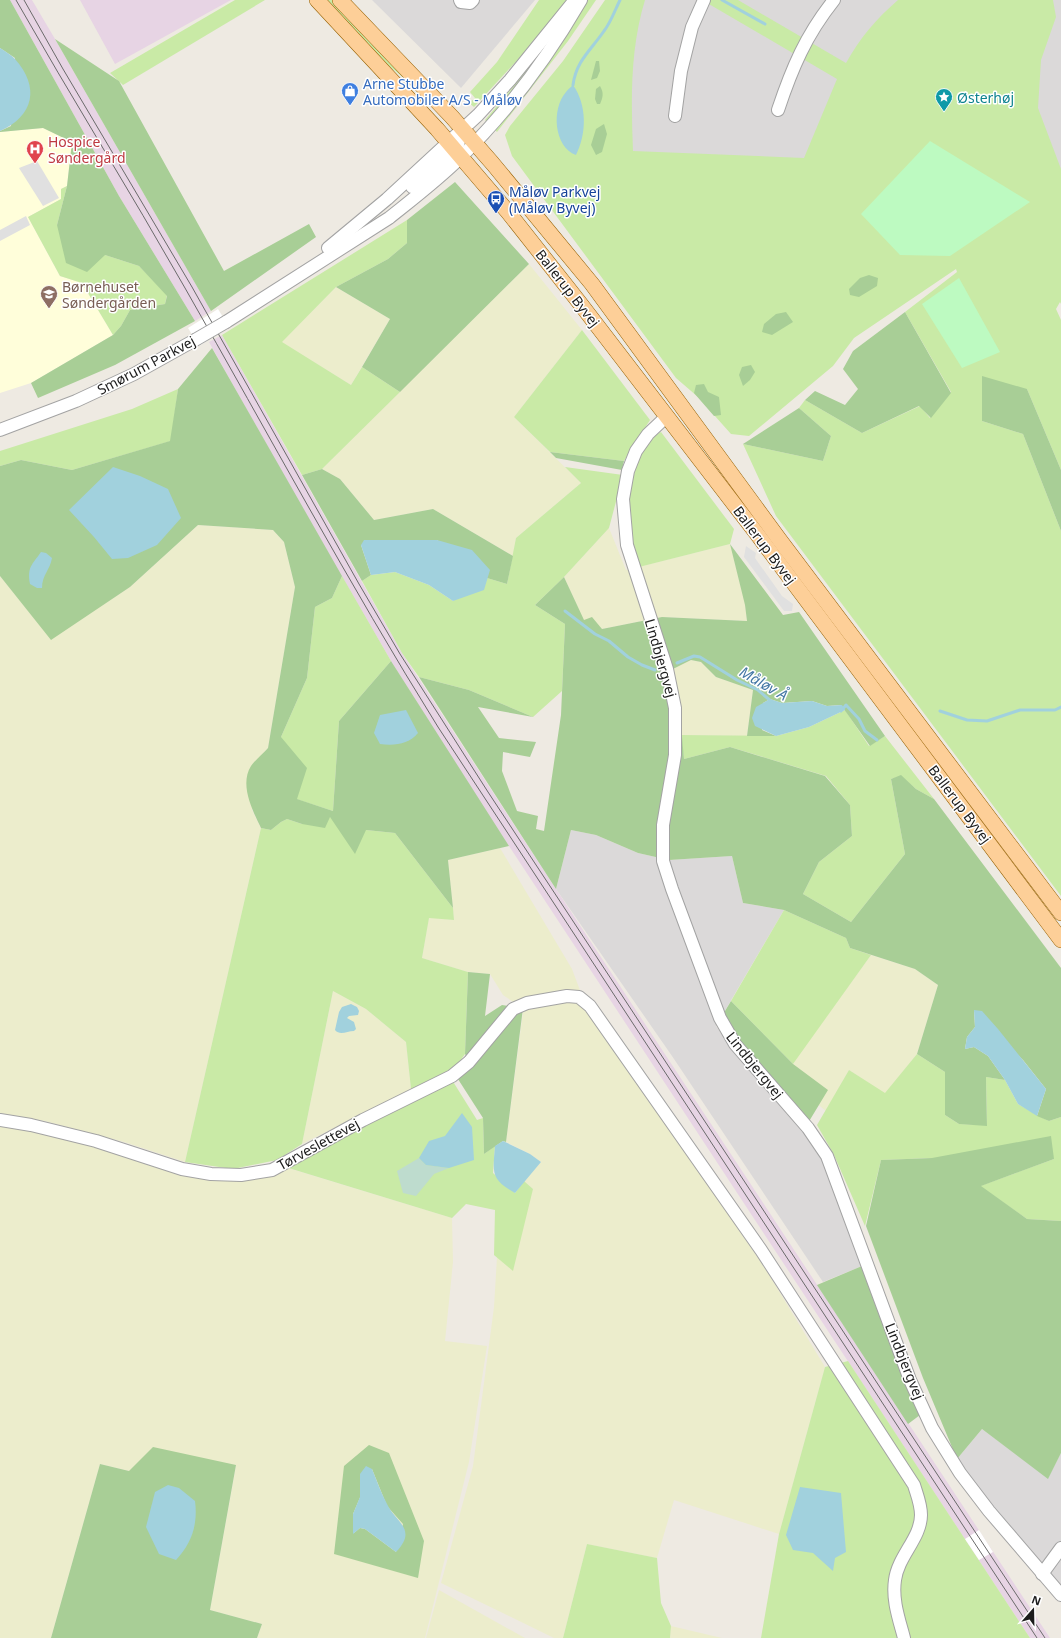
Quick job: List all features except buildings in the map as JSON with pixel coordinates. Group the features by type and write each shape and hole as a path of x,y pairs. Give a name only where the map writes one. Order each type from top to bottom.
{"main road":[{"name":"Ballerup Byvej","path":"317,0 390,77 508,212 813,608 1061,940"},
{"name":"Ballerup Byvej","path":"340,0 463,129 592,284 774,533 1061,913"}],"street":[{"path":"460,0 461,2 470,3 473,0"},
{"path":"455,150 463,129 510,80 574,0"},
{"path":"455,150 475,143 521,89 547,55 581,0"},
{"path":"675,116 683,64 692,27 704,0"},
{"path":"778,110 790,74 805,43 834,0"},
{"name":"Smørum Parkvej","path":"0,430 76,401 134,374 226,322 381,222 414,198 455,150"},
{"name":"Smørum Parkvej","path":"284,284 359,223 455,150"},
{"name":"Lindbjergvej","path":"666,417 648,434 636,451 628,471 623,499 627,546 667,669 675,708 675,755 663,825 662,844 664,861 672,889 724,1026 735,1044 808,1128 827,1156 910,1380 932,1428 960,1473 976,1495 1061,1595"},
{"name":"Tørveslettevej","path":"0,1120 31,1125 96,1141 182,1169 212,1174 241,1175 272,1170 363,1120 452,1076 469,1062 513,1009 533,1002 567,996 579,997 590,1006 701,1163 765,1257 914,1485 920,1502 921,1516 918,1530 899,1563 894,1580 894,1601 904,1638"},
{"path":"1042,1574 1061,1548"}],"shaded area":[{"path":"10,0 32,0 55,39 211,311 195,321 119,196"},
{"path":"80,0 231,0 115,64"},
{"path":"372,0 535,0 461,88"},
{"path":"641,0 1061,0 1061,171 791,172 627,151 624,55"},
{"name":"Børnehuset Søndergården","path":"43,128 72,142 67,186 61,189 61,199 28,217 60,276 82,283 113,335 31,383 0,393 0,132"},
{"path":"37,161 59,198 43,206 19,168"},
{"path":"26,216 30,225 0,241 0,230"},
{"path":"529,264 582,330 514,417 581,483 516,538 513,556 433,509 374,520 340,479 322,469"},
{"path":"336,287 390,319 351,385 281,342"},
{"path":"222,335 402,653 1050,1638 1030,1638 478,799 391,661 302,508 209,342"},
{"path":"198,525 273,530 284,542 295,587 268,748 251,767 252,810 261,828 185,1162 124,1142 45,1121 0,1113 0,576 51,639 130,587"},
{"path":"609,528 626,570 730,544 745,603 747,621 662,617 602,629 584,621 564,577"},
{"path":"746,546 756,553 755,558 782,596 793,604 792,611 784,611 744,557"},
{"path":"691,660 701,662 716,677 753,690 747,736 681,735 679,703 671,670"},
{"path":"571,830 596,835 638,853 669,860 732,856 743,903 784,910 716,1026 738,1057 792,1116 817,1151 834,1186 862,1266 823,1282 672,1056 556,889"},
{"path":"500,848 572,969 587,1009 765,1268 825,1367 779,1534 674,1500 657,1558 587,1544 563,1638 554,1638 441,1583 473,1466 494,1307 497,1257 533,1189 524,1181 541,1162 530,1154 506,1142 523,1012 526,1011 503,995 490,974 468,972 422,958 429,917 454,920 448,860"},
{"path":"871,955 915,969 938,985 917,1054 885,1094 849,1070 826,1111 783,1076"},
{"path":"333,991 366,1009 406,1042 411,1089 302,1144"},
{"path":"0,1117 186,1170 234,1174 278,1165 452,1218 453,1262 445,1341 487,1346 469,1462 425,1638 257,1638 262,1624 210,1610 236,1466 129,1471 100,1464 51,1638 0,1638"},
{"path":"419,1158 426,1165 449,1168 434,1174 416,1196 403,1193 397,1171"},
{"path":"982,1429 1048,1478 1061,1453 1061,1586 992,1509 957,1459"},
{"path":"439,1590 525,1638 426,1638"},
{"path":"671,1626 722,1638 670,1638"}],"green space":[{"path":"0,0 10,0 119,196 195,321 115,365 38,398 31,383 113,335 121,326 130,310 165,304 167,296 139,266 105,255 87,272 66,263 57,225 67,186 72,142 43,128 0,132 11,126 15,58 0,48"},
{"path":"235,0 265,0 123,85 110,73"},
{"path":"327,0 332,0 406,79 383,61"},
{"path":"539,0 569,0 546,29 474,107 469,103 475,98 470,92 497,62"},
{"path":"586,0 596,0 568,41 497,132 495,130"},
{"path":"605,0 645,0 640,18 634,56 632,94 633,151 804,158 837,79 702,0 738,0 846,63 869,29 898,0 1053,0 1056,17 1041,60 1038,108 1061,169 1061,304 1060,302 1056,309 1061,320 1061,470 1027,389 982,421 1023,434 1061,531 1061,896 776,516 743,444 823,461 831,436 799,408 805,400 862,433 920,406 930,418 951,392 905,312 957,272 956,269 854,338 833,366 749,436 731,434 698,397 676,378 512,156 505,135 510,126 563,61"},
{"path":"559,27 517,86 487,122 485,120 513,87 527,64"},
{"path":"55,39 119,81 224,271 309,224 316,237 211,311"},
{"path":"596,61 599,61 600,71 597,78 591,80"},
{"path":"600,86 603,93 600,104 597,104 595,99 596,89"},
{"path":"604,124 607,134 602,152 596,155 591,145 596,129"},
{"path":"930,141 1030,202 950,256 900,255 861,214"},
{"path":"455,182 529,264 400,392 362,367 390,319 336,287 388,259 407,243 407,220"},
{"path":"67,186 57,225 105,255 139,266 167,295 165,304 130,310 121,326 113,335 82,283 60,276 28,217 61,199 61,189"},
{"path":"407,220 407,243 388,259 336,287 282,342 351,385 362,367 400,392 322,469 302,475 222,335"},
{"path":"869,275 878,278 877,286 859,297 850,295 849,289 860,278"},
{"path":"959,278 1000,352 962,368 922,304"},
{"path":"786,312 793,322 772,335 762,332 764,324 776,314"},
{"path":"905,312 951,393 931,418 919,406 862,433 805,400 815,391 845,405 858,389 843,369 853,351"},
{"path":"582,330 650,420 624,461 550,452 514,417"},
{"path":"212,348 342,576 332,598 315,607 307,678 281,737 307,768 297,799 333,811 339,721 391,661 509,846 448,860 453,908 395,833 366,830 355,854 330,817 325,828 302,824 287,819 271,830 261,828 254,814 248,798 246,781 251,766 268,748 295,587 284,542 273,530 198,525 130,587 51,640 0,576 0,466 21,460 72,470 170,441 178,389"},
{"path":"751,365 755,372 750,380 743,386 739,375 742,367"},
{"path":"982,376 1027,389 1061,470 1061,531 1023,434 982,421"},
{"path":"704,384 708,392 719,397 721,415 714,416 694,393 696,385"},
{"path":"178,389 171,441 72,470 21,460 0,466 0,451 132,409"},
{"path":"799,408 831,436 823,461 743,444"},
{"path":"661,432 734,529 730,544 639,567 631,542 628,499 639,455 651,438"},
{"path":"550,452 624,461 622,470 556,458"},
{"path":"565,467 623,475 609,528 564,577 535,605 565,624 562,691 533,717 469,690 419,677 402,653 362,581 371,575 395,572 429,585 453,601 487,578 507,584 516,538 581,483"},
{"path":"322,469 340,479 374,520 433,509 513,556 507,584 487,578 437,540 361,545 371,575 362,581 302,475"},
{"path":"730,544 783,615 799,612 885,736 870,746 841,705 827,706 812,701 782,703 770,699 763,703 762,730 776,736 747,736 753,690 716,677 701,662 691,660 671,670 679,703 684,759 730,747 825,776 850,805 852,836 819,862 803,894 851,922 905,854 891,779 901,775 916,789 934,799 1061,968 1061,1117 1049,1121 1037,1116 1046,1089 1023,1060 974,1011 975,1027 967,1037 965,1049 974,1047 988,1056 1005,1080 986,1077 987,1126 959,1124 945,1115 945,1072 917,1054 938,985 915,969 850,948 846,938 784,910 743,903 732,856 669,860 638,853 596,835 571,830 556,889 419,677 469,690 533,717 478,707 499,738 536,742 530,757 503,752 502,771 517,811 538,816 536,829 544,831 561,715 565,624 535,605 564,577 584,620 592,617 602,629 662,617 747,621 745,605"},
{"path":"342,576 391,661 339,721 333,811 296,799 281,737 307,678 315,607 332,598"},
{"path":"845,710 869,746 885,736 934,799 916,789 901,776 891,779 905,854 851,922 803,894 819,862 852,836 850,805 826,776 730,747 684,759 681,735 776,736 809,727"},
{"path":"330,817 366,830 395,833 453,908 454,920 429,918 422,958 468,972 465,1054 451,1074 411,1089 406,1042 366,1009 333,991 302,1144 277,1160 233,1169 185,1162 261,828 271,830 287,819 302,824"},
{"path":"784,910 846,938 850,948 871,955 793,1064 731,1001"},
{"path":"468,972 490,974 485,1016 502,1005 523,1008 506,1142 503,1141 484,1154 483,1118 456,1076 471,1063 465,1054"},
{"path":"731,1001 793,1064 828,1090 808,1123 736,1041 722,1016"},
{"path":"917,1054 945,1072 945,1115 959,1124 987,1125 986,1077 1005,1080 1018,1104 1037,1115 1049,1121 1061,1117 1061,1221 1027,1219 980,1186 1054,1159 932,1158 881,1160 865,1226 834,1155 817,1125 849,1070 885,1093"},
{"path":"452,1080 477,1120 483,1118 484,1154 495,1146 493,1173 515,1193 524,1181 533,1189 513,1271 494,1255 495,1210 466,1204 452,1218 282,1166"},
{"path":"1051,1136 1054,1159 981,1186 1027,1219 1061,1221 1061,1453 1048,1479 982,1429 957,1459 923,1378 866,1226 881,1160 932,1158"},
{"path":"862,1266 920,1415 908,1424 817,1285"},
{"path":"848,1361 1030,1638 761,1638 779,1534 825,1367"},
{"path":"369,1445 389,1453 424,1541 418,1578 334,1554 344,1466","holes":["372,1469 387,1506 403,1524 396,1552 365,1529 360,1528 354,1533 353,1514"]},
{"path":"153,1447 236,1465 210,1610 262,1624 257,1638 51,1638 100,1464 129,1471"},
{"path":"587,1544 657,1558 661,1603 671,1626 670,1638 563,1638"}],"water":[{"path":"0,48 15,59 23,70 28,80 30,100 20,117 11,125 0,131"},
{"path":"573,85 581,101 584,119 582,138 576,155 569,151 563,144 557,127 558,108 561,99"},
{"path":"113,467 140,476 168,489 181,518 157,545 128,558 112,559 69,510"},
{"path":"364,540 437,540 472,550 490,570 484,590 453,601 429,585 395,572 371,575 361,545"},
{"path":"41,552 46,553 52,558 42,583 42,588 37,588 30,584 29,574 31,566"},
{"path":"770,699 782,703 812,701 827,706 842,705 845,710 809,727 776,736 755,726 752,718 756,707"},
{"path":"406,710 418,733 406,742 391,745 380,744 374,733 380,715"},
{"path":"351,1004 357,1007 359,1011 358,1015 349,1016 347,1018 354,1022 356,1029 354,1031 339,1033 335,1030 339,1012 342,1007"},
{"path":"974,1010 982,1011 1046,1089 1037,1116 1018,1104 1005,1080 988,1056 974,1047 965,1049 967,1037 975,1027"},
{"path":"462,1113 472,1127 474,1160 449,1168 426,1165 419,1158 429,1141 445,1136"},
{"path":"503,1141 530,1154 541,1162 515,1193 501,1183 495,1174 495,1146"},
{"path":"366,1466 372,1469 387,1504 403,1526 405,1537 396,1552 365,1529 360,1528 353,1534 353,1514 360,1497 360,1474"},
{"path":"168,1485 179,1488 195,1501 196,1509 193,1533 182,1554 176,1560 159,1554 146,1527 155,1492"},
{"path":"800,1487 841,1493 846,1552 835,1558 833,1571 813,1553 793,1550 786,1535"}],"pier":[{"path":"218,309 229,327 199,346 188,328"},
{"path":"979,1530 993,1552 979,1560 965,1539"}],"waterway":[{"path":"573,85 577,69 611,20 620,0"},
{"path":"722,0 765,24"},
{"name":"Måløv Å","path":"565,611 595,634 609,641 628,657 655,670"},
{"name":"Måløv Å","path":"677,663 694,656 700,657 737,680 758,690 772,702"},
{"name":"Måløv Å","path":"841,711 846,705 859,719 865,731 877,740"},
{"name":"Måløv Å","path":"940,711 967,720 987,721 1020,710 1055,710 1061,707"}],"tram line":[{"path":"16,0 164,252 373,619 438,727 1037,1638"},
{"path":"24,0 192,287 400,654 488,792 1045,1638"}],"place":[{"name":"Arne Stubbe Automobiler A/S - Måløv","path":"350,106"},
{"name":"Østerhøj","path":"944,112"},
{"name":"Hospice Søndergård","path":"35,164"},
{"name":"Måløv Parkvej (Måløv Byvej)","path":"496,214"},
{"name":"Børnehuset Søndergården","path":"49,309"}]}
